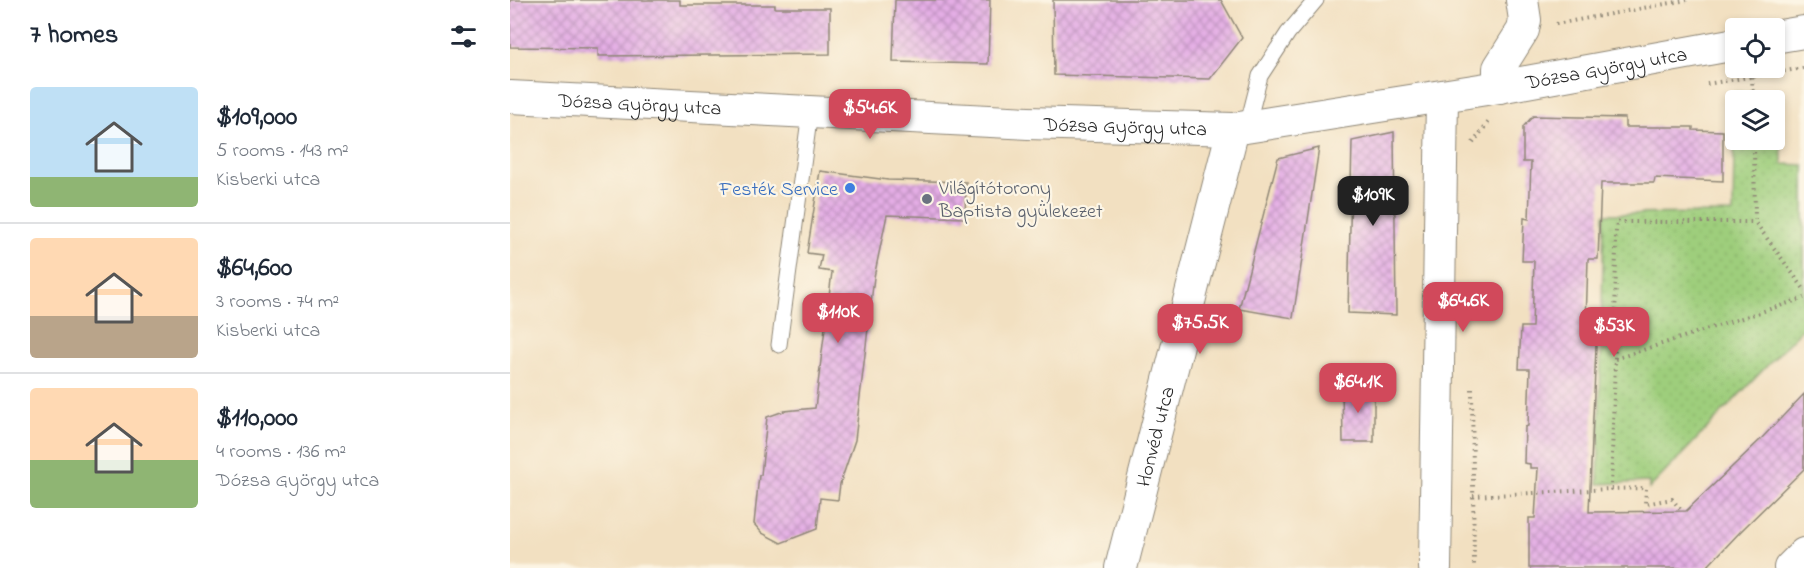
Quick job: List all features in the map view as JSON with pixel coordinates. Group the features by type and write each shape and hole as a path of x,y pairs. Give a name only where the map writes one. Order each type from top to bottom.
{"street":[{"path":"1499,87 1499,68 1522,15"},
{"path":"1785,35 1804,32"},
{"name":"Dózsa György utca","path":"510,97 1028,123 1240,128 1442,97 1725,46"},
{"path":"1435,568 1442,97"},
{"name":"Honvéd utca","path":"1121,568 1240,128"},
{"path":"1790,568 1804,554"}],"lane":[{"path":"1240,128 1260,76 1288,33 1316,0"},
{"path":"779,345 810,112"}],"path":[{"path":"1522,15 1687,0"},
{"path":"1754,150 1755,222 1804,289"},
{"path":"1611,489 1616,222 1755,222"},
{"path":"1615,359 1804,298"},
{"path":"1473,496 1646,488 1645,504 1671,499 1680,509"}],"green space":[{"path":"1734,150 1782,150 1782,164 1804,165 1804,327 1649,489 1649,482 1598,484 1604,214 1733,213"}],"building":[{"path":"510,0 680,0 680,5 775,5 775,8 830,8 830,54 598,56 598,48 510,47"},
{"path":"895,0 990,0 988,64 893,62"},
{"path":"1053,0 1221,0 1242,38 1210,79 1054,75"},
{"path":"1533,116 1625,118 1625,127 1693,127 1693,130 1723,131 1723,181 1655,178 1654,183 1601,183 1598,259 1588,259 1586,323 1597,323 1589,512 1686,511 1804,394 1804,469 1706,568 1529,568 1529,518 1535,518 1538,468 1530,468 1530,464 1524,463 1530,369 1519,369 1521,327 1532,327 1534,261 1522,261 1524,218 1529,219 1531,162 1523,162 1523,127"},
{"path":"1394,132 1396,315 1348,313 1352,141"},
{"path":"1319,148 1293,318 1239,309 1278,158"},
{"path":"820,171 888,180 966,182 965,218 887,215 874,277 855,440 840,484 838,500 820,498 817,529 781,543 762,533 754,524 759,475 761,475 767,417 784,411 815,408 832,272 819,270 822,255 807,253"},
{"path":"1374,386 1374,442 1343,442 1342,387"}],"place":[{"name":"Festék Service","path":"850,188"},
{"name":"Világítótorony Baptista gyülekezet","path":"927,199"}]}
